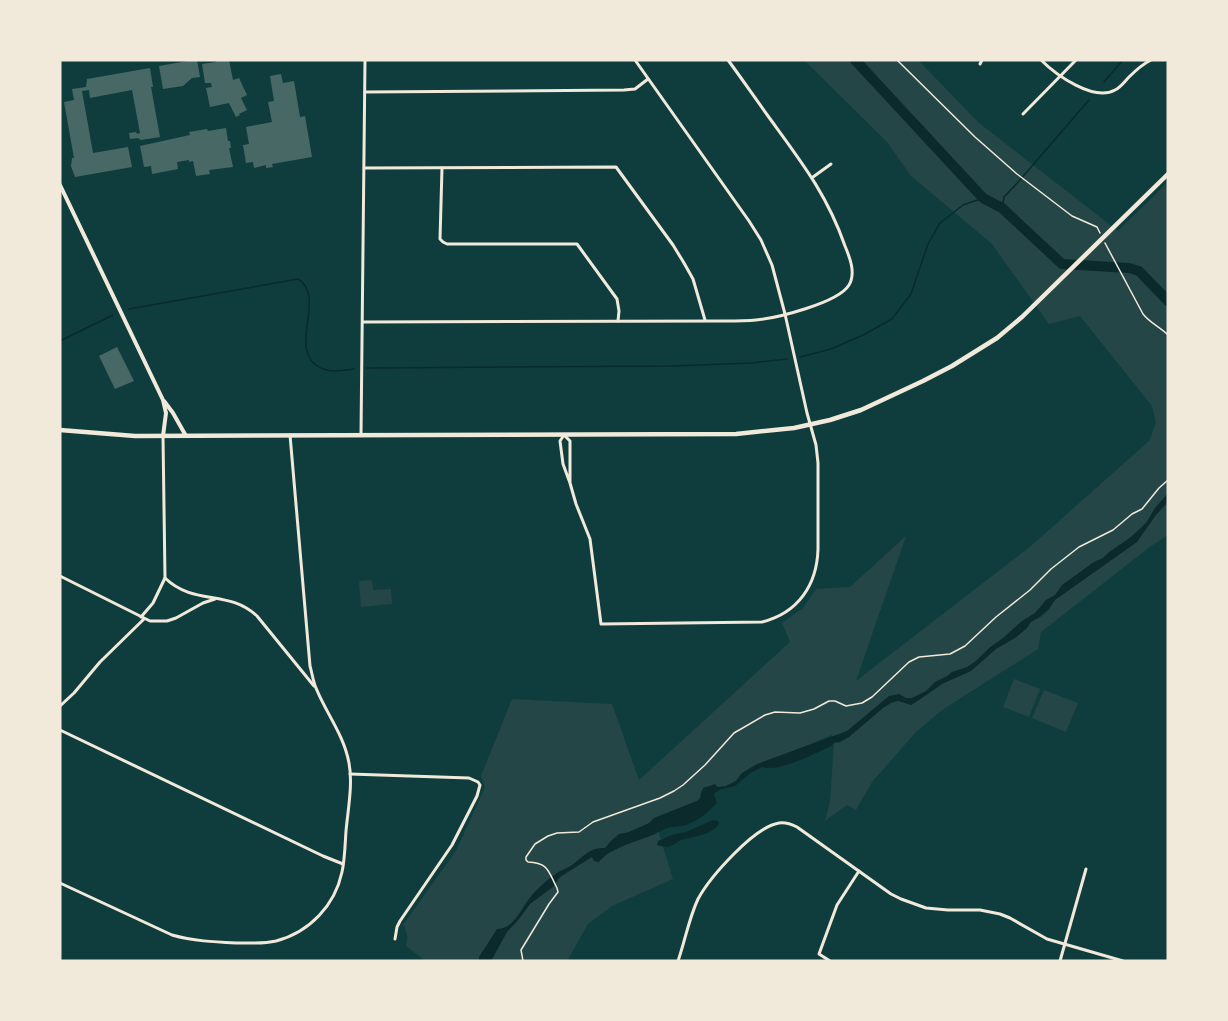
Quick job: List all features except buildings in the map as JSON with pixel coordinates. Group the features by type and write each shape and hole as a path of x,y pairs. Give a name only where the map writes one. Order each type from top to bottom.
{"main road":[{"path":"60,430 135,436 736,434 811,425 861,410 950,367 996,338 1037,303 1168,174"}],"street":[{"path":"361,435 365,60"},
{"path":"570,483 570,441 564,435 560,441 563,464 590,539 601,624 762,622 783,613 796,604 814,577 818,560 817,454 772,266 756,231 635,60"},
{"path":"363,322 756,320 801,310 844,291 851,280 852,268 829,206 812,177 728,60"},
{"path":"1041,60 1060,76 1100,94 1115,90 1138,68 1151,60"},
{"path":"1023,114 1076,60"},
{"path":"365,92 624,90 635,89 649,79"},
{"path":"812,177 831,164"},
{"path":"365,168 616,167 684,262 696,286 705,321"},
{"path":"442,168 440,239 443,243 577,244 617,299 618,321"},
{"path":"60,185 163,400 186,436"},
{"path":"60,706 143,618 165,578 163,436 166,413 163,400"},
{"path":"290,435 309,657 316,688"},
{"path":"60,576 150,621 167,621 203,603 217,599"},
{"path":"60,883 158,929 183,938 255,944 274,941 297,933 317,917 330,902 338,883 343,864 350,765 345,746 316,688 248,608 226,599 182,591 165,578"},
{"path":"60,730 343,864"},
{"path":"350,774 469,778 480,785 452,845 399,921 395,939"},
{"path":"678,961 695,907 702,893 727,862 753,837 778,823 788,823 797,827 891,894 915,905 948,910 969,909 990,912 1010,918 1047,939 1123,961"},
{"path":"1060,961 1086,869"},
{"path":"830,961 819,954 837,905 859,871"}],"path":[{"path":"897,60 975,137 1017,174 1072,216 1097,227 1146,318 1168,335"},
{"path":"523,961 521,950 557,895 558,888 542,863 526,860 539,841 557,833 579,832 593,822 674,791 705,765 734,733 765,715 775,712 800,713 829,701 846,706 862,703 919,657 950,654 965,646 1079,547 1113,530 1132,514 1142,509 1168,480"}],"shaded area":[{"path":"804,60 918,60 979,123 1118,231 1168,182 1168,535 1041,632 1038,649 942,710 916,732 872,782 856,810 847,805 825,821 830,802 834,743 832,735 767,760 742,773 736,781 726,786 701,791 697,801 654,818 673,879 612,906 588,924 567,961 426,961 406,946 407,935 403,925 456,851 485,787 481,776 512,699 612,704 639,780 790,642 782,623 803,608 816,589 850,587 906,536 856,681 1031,546 1149,441 1156,423 1152,406 1080,316 1049,324 992,244 911,176 887,142"},
{"path":"1168,493 1168,502 1137,542 1055,600 1049,609 1031,622 1027,628 996,649 971,671 942,684 911,705 898,701 891,703 840,742 787,765 762,767 735,786 719,790 714,794 717,803 703,816 684,826 667,828 622,846 603,857 599,862 594,861 592,857 560,877 553,887 530,904 507,932 491,961 479,961 479,957 497,929 509,925 547,880 590,851 605,848 619,834 629,832 649,823 654,818 697,801 703,788 715,784 718,787 726,786 757,764 847,731 889,696 899,694 912,698 952,672 976,661 1022,621 1035,613 1046,600 1055,595 1062,585 1131,537 1146,523"},
{"path":"372,580 373,590 391,589 392,604 361,607 359,581"},
{"path":"1014,679 1040,689 1029,717 1003,707"},
{"path":"1044,690 1078,703 1066,732 1032,718"},
{"path":"713,820 718,821 719,824 711,831 679,841 669,847 657,845 658,841"}],"waterway":[{"path":"855,60 983,198 1002,208 1062,264 1129,268 1139,271 1168,301"},
{"path":"1104,82 1123,60"},
{"path":"1002,208 1004,197 1089,100"},
{"path":"800,357 831,349 892,319 911,294 928,244 940,223 963,205 983,198"},
{"path":"129,309 298,279 306,287 309,298 306,350 311,360 321,368 329,370 354,369"},
{"path":"60,341 113,315"},
{"path":"367,368 672,366 751,363 787,359"}]}
